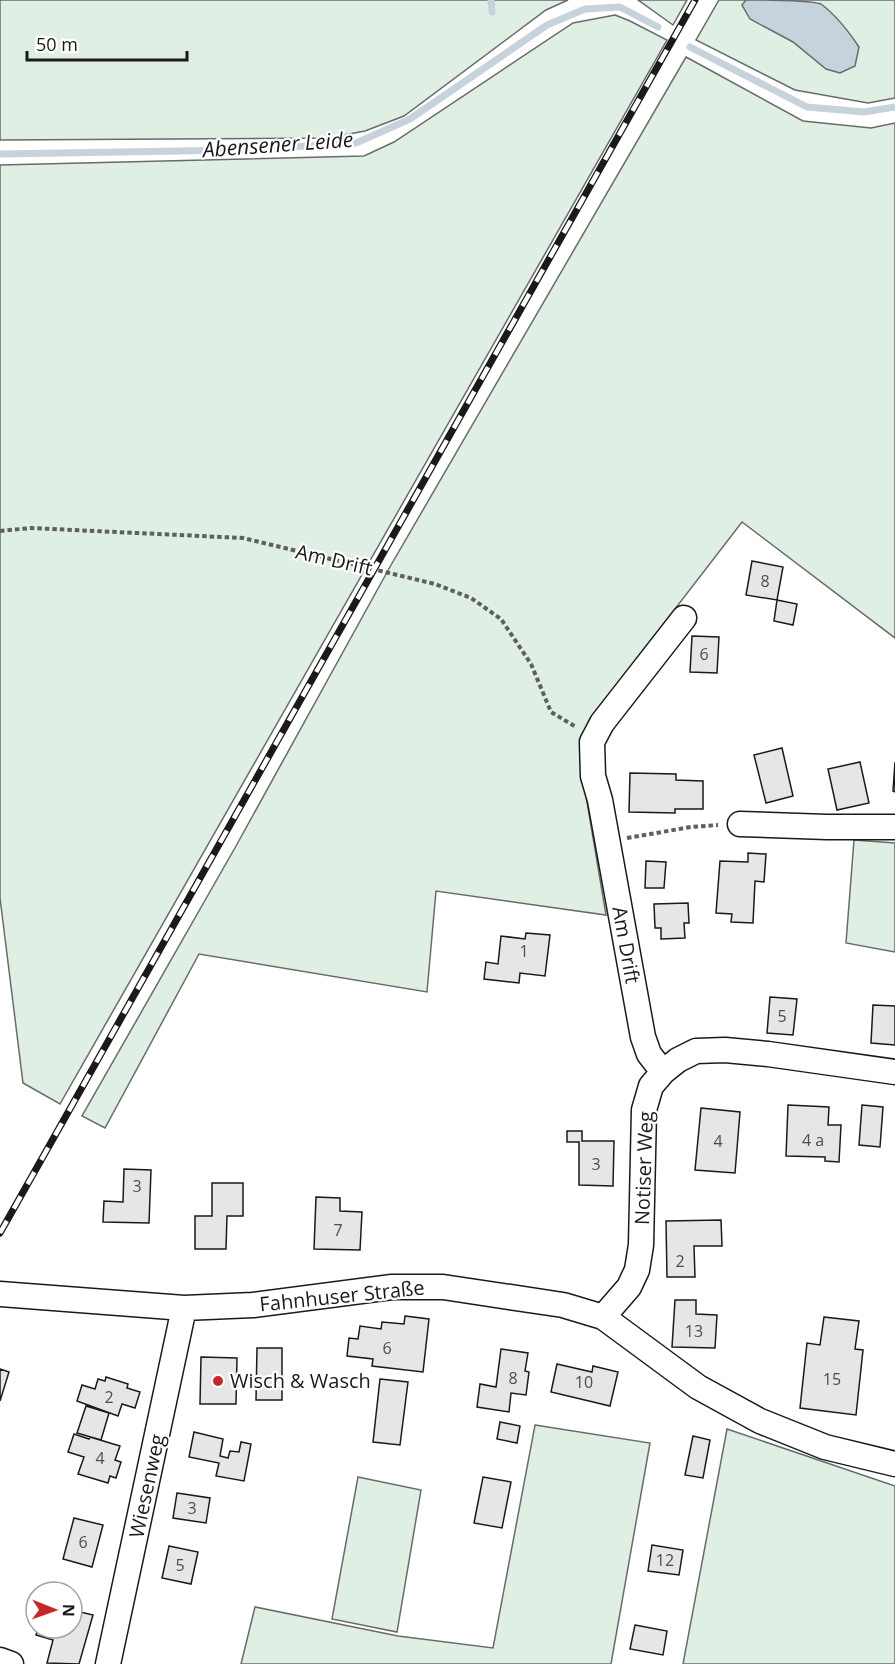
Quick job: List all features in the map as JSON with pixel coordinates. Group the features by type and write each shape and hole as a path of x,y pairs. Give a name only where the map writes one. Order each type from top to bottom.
{"street":[{"path":"592,742 602,723 684,618"},
{"name":"Am Drift","path":"592,742 593,776 608,841 643,1037 649,1054 663,1072"},
{"path":"740,824 895,827"},
{"name":"Notiser Weg","path":"603,1317 629,1287 637,1270 641,1245 644,1110 651,1086 663,1072 678,1060 696,1051 715,1050 768,1054 895,1072"},
{"name":"Fahnhuser Straße","path":"0,1294 184,1308 253,1305 392,1287 443,1287 563,1305 603,1317 698,1387 760,1421 825,1447 895,1464"},
{"name":"Wiesenweg","path":"108,1664 184,1308"},
{"path":"0,1660 11,1664"}],"path":[{"name":"Am Drift","path":"0,531 31,528 243,538 435,584 471,598 501,619 531,664 551,712 573,725 592,742"},
{"path":"608,841 691,827 740,824"}],"green space":[{"path":"0,0 568,0 546,10 404,116 365,131 328,138 0,140"},
{"path":"638,0 687,0 673,25"},
{"path":"719,0 895,0 895,98 868,103 795,90 696,40"},
{"path":"615,15 667,40 60,1104 23,1083 0,898 0,165 364,156 394,142 573,23"},
{"path":"686,57 803,121 871,128 895,123 895,638 742,522 597,710 584,784 606,915 436,891 427,992 199,954 105,1128 82,1116 236,846 391,565"},
{"path":"854,840 895,843 895,952 846,943"},
{"path":"535,1425 650,1443 611,1664 241,1664 255,1607 398,1636 493,1648"},
{"path":"727,1429 895,1486 895,1664 683,1664"},
{"path":"358,1477 421,1490 397,1632 332,1619"}],"shaded area":[{"path":"746,0 821,4 842,24 859,47 855,66 840,73 826,69 793,42 750,19 742,5"}],"building":[{"path":"752,561 783,567 777,600 746,595"},
{"path":"777,600 797,604 793,625 774,621"},
{"path":"692,636 719,637 717,673 690,672"},
{"path":"782,748 793,796 766,803 754,755"},
{"path":"860,762 869,803 837,810 828,769"},
{"path":"895,762 895,792 893,791"},
{"path":"630,773 676,774 676,780 703,781 703,809 675,809 675,813 629,812"},
{"path":"748,853 766,854 764,882 755,881 753,923 731,922 732,914 716,913 720,861 748,862"},
{"path":"646,861 666,862 664,888 645,888"},
{"path":"688,903 689,923 684,923 685,938 661,939 661,928 655,928 654,904"},
{"path":"526,933 550,935 545,976 520,973 519,983 484,979 486,962 498,964 501,936 525,939"},
{"path":"770,997 797,999 793,1035 767,1033"},
{"path":"873,1005 895,1006 895,1045 871,1043"},
{"path":"788,1105 829,1107 828,1125 841,1125 839,1162 825,1161 825,1157 786,1156"},
{"path":"862,1105 883,1107 880,1147 859,1145"},
{"path":"701,1108 740,1112 735,1173 695,1170"},
{"path":"567,1131 582,1131 582,1141 614,1141 613,1186 579,1185 579,1142 567,1142"},
{"path":"124,1169 151,1170 149,1223 103,1222 104,1201 123,1202"},
{"path":"212,1183 243,1183 243,1216 227,1216 226,1249 195,1249 195,1216 212,1216"},
{"path":"316,1197 340,1198 340,1211 362,1212 360,1250 314,1249"},
{"path":"721,1220 722,1246 694,1246 695,1277 667,1277 666,1221"},
{"path":"675,1300 696,1300 696,1314 717,1315 715,1348 672,1347"},
{"path":"405,1316 429,1319 423,1372 372,1366 373,1359 347,1356 349,1338 358,1339 360,1326 381,1329 382,1322 404,1324"},
{"path":"824,1317 859,1321 855,1349 863,1350 856,1415 800,1408 807,1343 820,1345"},
{"path":"257,1348 282,1348 282,1400 256,1400"},
{"path":"501,1349 528,1353 525,1371 529,1372 526,1395 511,1393 509,1412 477,1407 480,1384 496,1387"},
{"name":"Wisch & Wasch","path":"201,1357 237,1358 236,1404 200,1404"},
{"path":"557,1364 592,1372 593,1366 618,1372 610,1406 551,1392"},
{"path":"0,1369 9,1372 0,1401"},
{"path":"106,1377 128,1384 127,1388 140,1392 135,1408 122,1404 118,1416 77,1401 82,1385 95,1389 98,1379 105,1381"},
{"path":"380,1379 408,1382 400,1445 373,1442"},
{"path":"86,1406 109,1413 101,1440 77,1433"},
{"path":"500,1422 520,1426 517,1443 497,1439"},
{"path":"194,1432 223,1439 220,1456 228,1458 230,1451 239,1452 241,1442 251,1444 244,1481 216,1476 219,1463 189,1457"},
{"path":"74,1434 120,1446 115,1460 121,1462 116,1478 110,1476 108,1483 78,1474 84,1457 68,1452"},
{"path":"693,1436 710,1440 703,1478 685,1475"},
{"path":"483,1477 511,1482 502,1528 474,1523"},
{"path":"177,1493 210,1498 206,1523 173,1518"},
{"path":"74,1518 103,1525 92,1567 63,1559"},
{"path":"652,1545 683,1550 679,1575 648,1571"},
{"path":"169,1546 198,1552 191,1584 162,1578"},
{"path":"84,1613 93,1615 79,1664 47,1663 53,1640 84,1640"},
{"path":"635,1625 667,1631 663,1655 630,1649"}],"waterway":[{"path":"491,0 492,12"},
{"name":"Abensener Leide","path":"0,154 240,150 356,143 410,119 547,25 585,9 620,7 658,27"},
{"name":"Abensener Leide","path":"690,47 807,107 864,112 895,107"}],"railway":[{"path":"0,1233 695,0"}],"place":[{"name":"Wisch & Wasch","path":"218,1381"}]}
